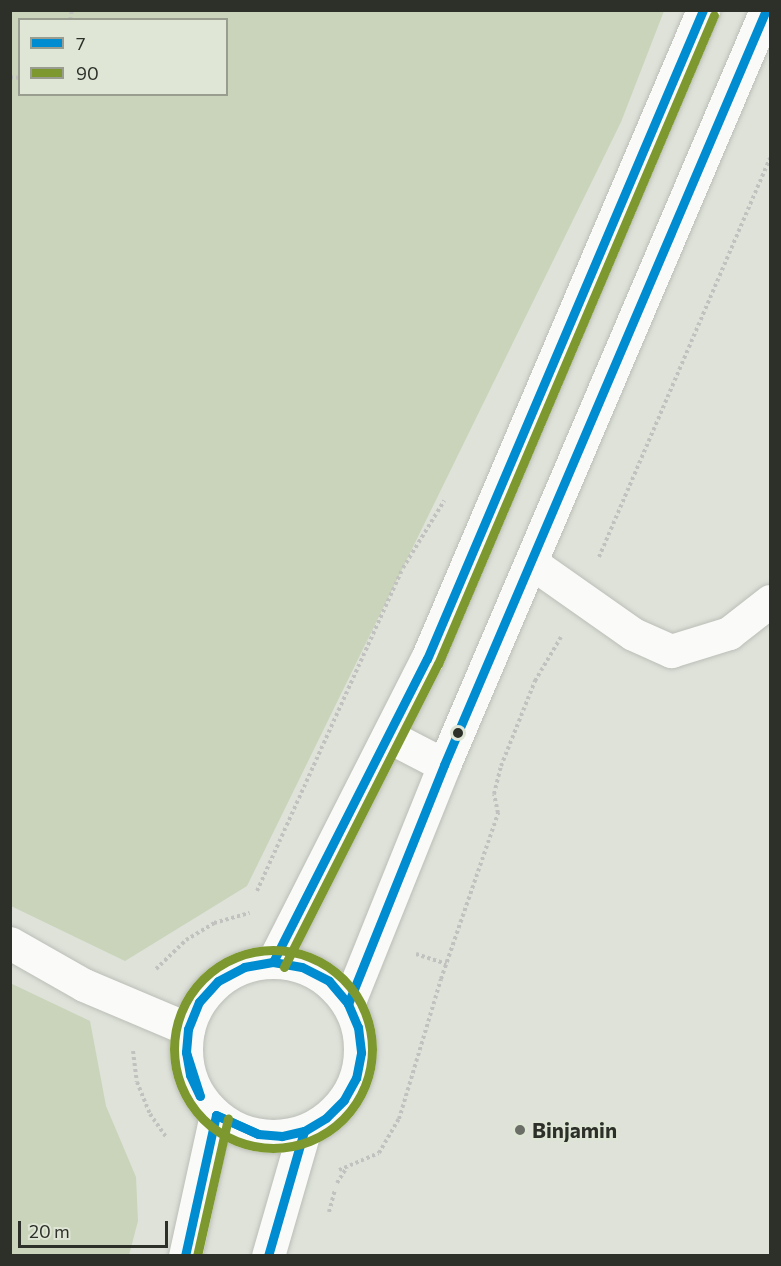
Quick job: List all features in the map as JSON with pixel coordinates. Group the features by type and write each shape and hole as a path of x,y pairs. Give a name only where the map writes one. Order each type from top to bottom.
{"street":[{"path":"273,962 428,659 703,10"},
{"path":"348,1004 444,765 766,10"},
{"path":"532,563 633,634 672,651 729,633 771,600"},
{"path":"388,736 444,765"},
{"path":"10,943 84,985 188,1029"},
{"path":"273,962 302,967 328,981 348,1004 358,1027 361,1053 356,1078 344,1100 326,1118 304,1131 282,1136 258,1134 216,1114 200,1096 190,1075 186,1052 188,1029 199,1002 218,981 244,967 273,962"},
{"path":"185,1256 216,1114"},
{"path":"268,1256 304,1131"}],"path":[{"path":"347,1167 379,1153 399,1119 446,964"}],"green space":[{"path":"10,11 664,11 621,122 247,886 125,961 11,906"},
{"path":"10,983 90,1021 106,1106 136,1177 138,1221 129,1255 11,1255"}],"transit line":[{"name":"7","path":"273,962 427,659 703,10"},
{"name":"7","path":"348,1004 444,765 766,10"},
{"name":"90","path":"284,967 438,664 714,15"},
{"name":"90","path":"273,950 292,952 311,958 328,967 343,979 355,994 364,1011 370,1030 372,1049 370,1068 364,1087 355,1104 343,1119 328,1131 311,1140 292,1146 273,1148 254,1146 235,1140 218,1131 203,1119 191,1104 182,1087 176,1068 174,1049 176,1030 182,1011 191,994 203,979 218,967 235,958 254,952 273,950"},
{"name":"7","path":"186,1052 188,1029 199,1002 218,981 244,967 273,962 302,967 329,981 348,1004 358,1027 361,1053 356,1078 344,1100 326,1118 304,1131 282,1136 258,1134"},
{"name":"7","path":"186,1052 200,1096"},
{"name":"7","path":"186,1052 190,1075 200,1096"},
{"name":"7","path":"216,1115 258,1134"},
{"name":"7","path":"216,1115 258,1134"},
{"name":"7","path":"185,1256 216,1115"},
{"name":"90","path":"197,1256 228,1118"},
{"name":"7","path":"268,1256 304,1131"}],"place":[{"name":"Binjamin","path":"520,1130"}]}
